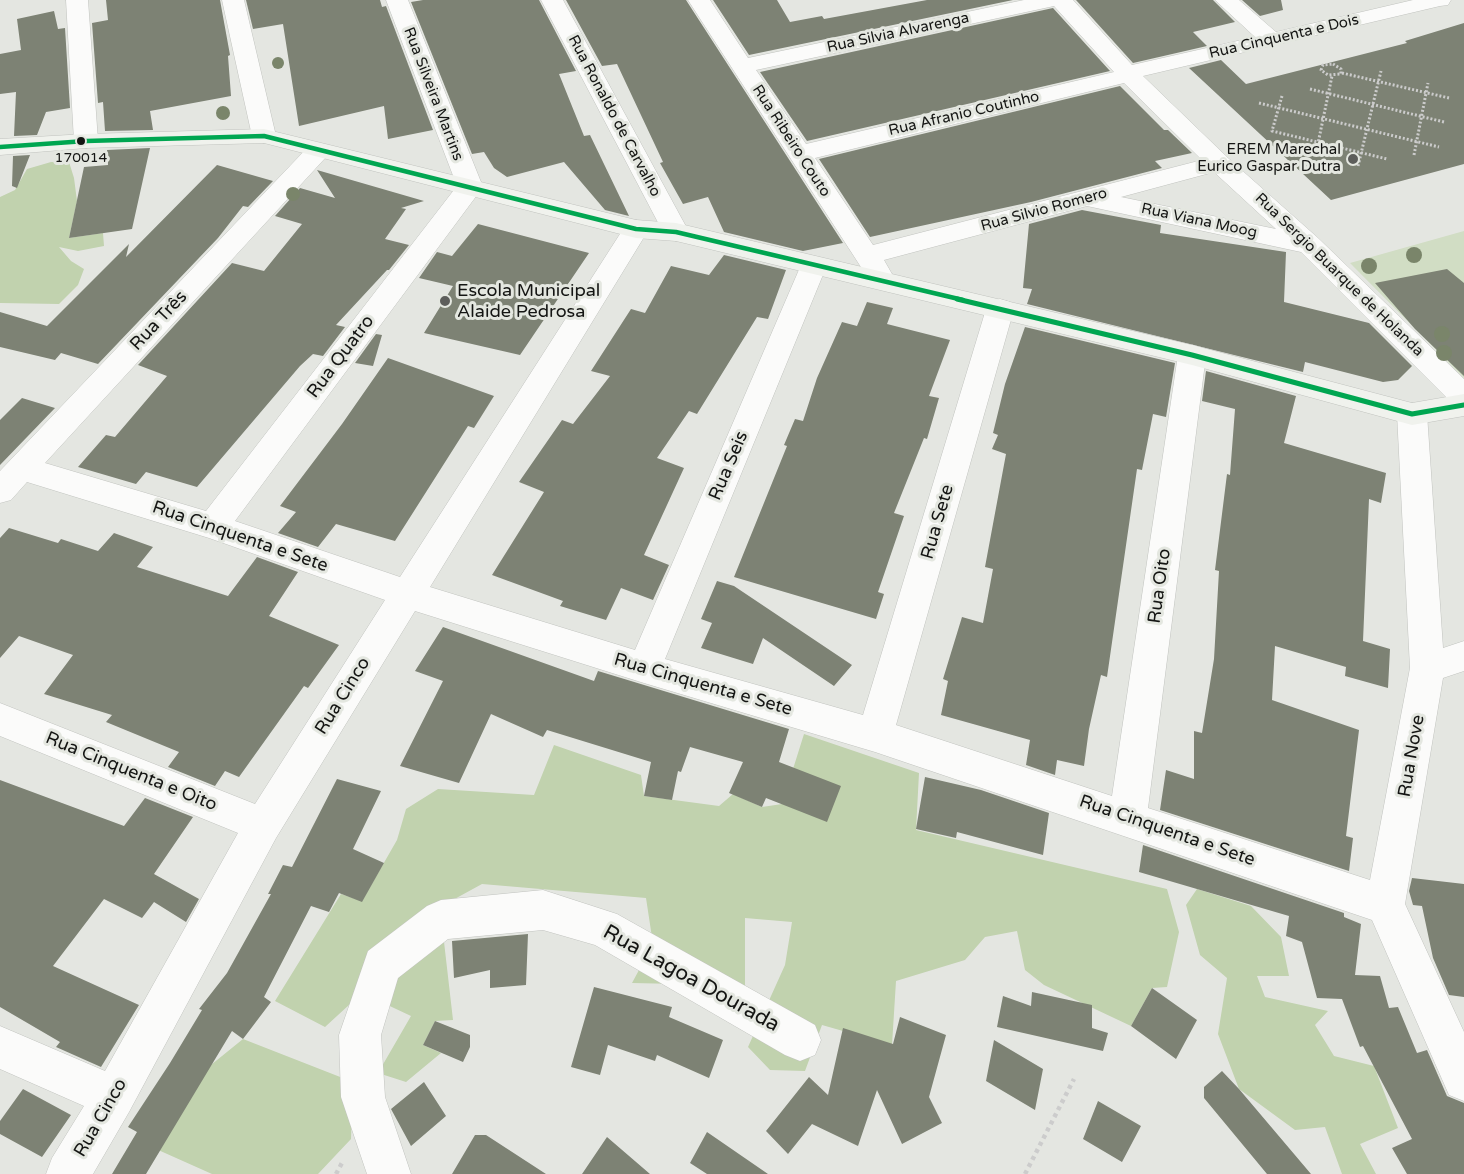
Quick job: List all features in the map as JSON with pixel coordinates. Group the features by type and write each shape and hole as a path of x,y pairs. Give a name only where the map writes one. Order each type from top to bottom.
{"street":[{"path":"77,0 86,141"},
{"path":"233,0 264,136"},
{"name":"Rua Silveira Martins","path":"397,0 470,187"},
{"name":"Rua Ronaldo de Carvalho","path":"552,0 676,232"},
{"name":"Rua Ribeiro Couto","path":"699,0 798,154 869,255 884,281"},
{"name":"Rua Silvia Alvarenga","path":"742,66 1054,0"},
{"name":"Rua Sergio Buarque de Holanda","path":"1062,0 1129,74 1220,163 1309,244 1464,397"},
{"path":"1226,0 1271,39"},
{"name":"Rua Cinquenta e Dois","path":"1129,74 1271,39 1392,5 1440,0"},
{"name":"Rua Afranio Coutinho","path":"798,154 1129,74"},
{"path":"0,147 86,141 264,136 636,229 676,232 1192,355 1412,414 1464,405"},
{"name":"Rua Três","path":"10,480 318,151"},
{"name":"Rua Silvio Romero","path":"869,255 1220,163"},
{"name":"Rua Quatro","path":"213,526 470,187"},
{"name":"Rua Viana Moog","path":"1089,199 1309,244"},
{"name":"Rua Cinco","path":"68,1174 114,1097 263,825 636,229"},
{"name":"Rua Seis","path":"644,668 814,265"},
{"name":"Rua Sete","path":"875,735 1000,309"},
{"name":"Rua Oito","path":"1128,817 1192,355"},
{"name":"Rua Nove","path":"1385,904 1427,668 1412,414"},
{"name":"Rua Cinquenta e Sete","path":"10,480 213,526 407,594 644,668 875,735 1385,904"},
{"path":"1427,668 1464,656"},
{"name":"Rua Cinquenta e Oito","path":"0,719 263,825"},
{"path":"1385,904 1464,1080"},
{"name":"Rua Lagoa Dourada","path":"389,1174 363,1097 360,1035 382,965 441,920 543,910 603,928 800,1040"},
{"path":"0,1047 114,1097"}],"path":[{"path":"1342,73 1336,65 1321,66 1323,72 1332,76 1342,73 1449,98"},
{"path":"1358,166 1381,71"},
{"path":"1316,153 1332,76"},
{"path":"1414,155 1428,83"},
{"path":"1310,89 1444,122"},
{"path":"1282,96 1272,131 1387,159"},
{"path":"1259,103 1439,147"},
{"path":"1025,1174 1074,1079"}],"green space":[{"path":"51,162 69,162 74,178 77,201 69,238 103,233 104,246 78,251 59,247 71,261 84,269 78,285 59,304 0,303 0,197 15,190 27,169"},
{"path":"1464,231 1464,378 1350,263"},
{"path":"804,734 919,773 916,830 1167,889 1179,932 1167,987 1152,988 1131,1026 1044,985 1025,970 1017,931 985,937 965,960 896,981 892,1045 822,1025 805,1071 770,1070 748,1047 785,965 792,922 745,918 745,992 678,984 632,983 653,944 646,898 482,884 440,907 453,1020 435,1021 423,1045 441,1053 406,1082 378,1073 411,1016 362,993 325,1027 275,1001 341,894 362,901 397,840 406,809 438,789 534,795 554,745 641,775 644,796 719,806 733,794 762,807 782,804"},
{"path":"1197,889 1251,906 1281,937 1289,976 1257,976 1265,997 1328,1011 1315,1025 1334,1056 1374,1066 1398,1128 1360,1144 1376,1174 1342,1174 1325,1127 1295,1130 1239,1089 1218,1034 1227,978 1200,955 1186,905"},
{"path":"243,1039 353,1082 351,1139 318,1174 212,1174 147,1145 201,1073"}],"building":[{"path":"106,0 220,0 230,55 228,56 231,96 150,111 153,130 105,131 103,102 98,103 92,23 108,20"},
{"path":"246,0 380,0 382,7 386,6 433,130 388,139 384,106 299,126 283,24 253,29"},
{"path":"423,0 539,0 576,71 559,74 584,136 590,135 629,216 605,210 564,162 507,177 494,168 484,152 472,154 411,2"},
{"path":"566,0 686,0 843,243 803,251 724,232 708,197 683,204 660,163 663,162 617,64 602,66"},
{"path":"713,0 777,0 790,22 822,16 824,19 927,0 1013,0 749,55"},
{"path":"1076,0 1213,0 1235,22 1193,32 1207,46 1133,63"},
{"path":"1242,0 1281,0 1283,10 1260,16"},
{"path":"1053,8 1110,71 807,141 760,72"},
{"path":"54,11 58,29 65,28 70,108 46,112 37,135 14,136 16,92 0,94 0,54 21,50 17,19"},
{"path":"1464,23 1464,164 1331,200 1189,68 1221,60 1246,84 1407,43 1405,41"},
{"path":"1120,86 1164,130 1168,130 1192,153 1155,161 1162,168 1031,202 870,237 819,159"},
{"path":"150,148 132,229 69,238 84,167 108,165 107,150"},
{"path":"30,155 17,188 12,186 13,156"},
{"path":"217,165 273,181 248,207 243,206 218,238 98,364 61,353 55,360 0,347 0,312 47,326 129,244 126,257"},
{"path":"317,170 424,201 401,208 406,209 385,239 409,245 389,270 336,325 345,327 323,356 313,354 300,366 197,487 146,472 136,484 78,467 106,435 115,437 167,376 138,365 232,263 264,271 302,224 275,216 300,188 335,198"},
{"path":"1082,210 1161,225 1160,233 1286,252 1284,302 1369,323 1412,366 1398,380 1383,382 1305,362 1303,372 1027,304 1032,289 1023,288 1029,224"},
{"path":"478,224 589,253 520,355 424,333 453,286 419,278 437,252 452,256"},
{"path":"724,255 786,270 768,319 757,317 697,414 689,411 657,458 684,468 644,555 669,565 653,600 621,588 606,620 560,606 563,601 492,575 544,492 519,482 562,420 573,424 610,376 591,371 631,309 645,313 671,266 709,275"},
{"path":"1447,269 1464,283 1464,376 1415,329 1375,283"},
{"path":"867,302 893,308 887,324 950,340 929,396 939,398 927,439 924,438 894,513 904,516 878,592 884,594 876,619 734,577 787,446 784,445 795,419 803,421 817,378 842,322 857,326"},
{"path":"1025,327 1175,363 1166,417 1153,414 1142,470 1137,469 1107,677 1101,675 1089,729 1084,766 1057,760 1055,775 1026,765 1030,740 941,715 948,681 943,679 962,617 983,623 993,569 985,567 1006,454 992,449 998,435 993,433 1005,384"},
{"path":"376,334 382,335 373,366 355,363"},
{"path":"388,358 494,396 474,428 468,426 395,541 336,524 318,547 278,533 296,512 280,506"},
{"path":"1206,371 1296,396 1284,443 1386,473 1381,503 1369,499 1363,641 1390,649 1388,688 1345,676 1346,667 1275,646 1272,700 1359,730 1346,836 1353,838 1349,871 1160,810 1166,770 1194,779 1194,731 1202,733 1214,659 1219,571 1215,570 1227,474 1230,475 1235,409 1202,401"},
{"path":"22,398 55,408 0,465 0,420"},
{"path":"9,528 58,543 61,539 98,551 114,533 153,547 137,567 228,596 257,557 298,572 269,616 339,645 308,688 304,686 239,777 225,771 215,786 168,767 179,752 106,722 112,715 44,694 73,655 19,636 0,658 0,538"},
{"path":"717,581 734,586 852,665 834,686 763,638 753,664 701,648 712,623 701,619"},
{"path":"443,627 594,681 598,671 789,729 779,762 841,786 827,822 766,798 762,807 729,793 743,762 690,747 681,772 678,771 672,800 644,796 651,762 547,730 543,737 491,714 459,783 400,766 443,681 415,671"},
{"path":"925,777 981,790 1049,813 1043,855 957,832 956,838 916,829"},
{"path":"337,779 381,791 353,849 384,863 362,902 339,893 329,912 311,906 264,997 271,1002 243,1039 232,1031 146,1174 112,1174 137,1132 128,1127 202,1010 199,1009 227,973 271,894 268,894 283,865 292,867"},
{"path":"0,780 124,826 145,798 193,817 154,874 199,899 186,922 154,902 142,918 104,899 53,966 139,1005 101,1067 56,1047 60,1042 0,1007"},
{"path":"1143,845 1344,913 1344,917 1361,924 1355,975 1380,976 1389,1008 1398,1007 1417,1053 1427,1050 1447,1096 1464,1103 1464,1174 1407,1174 1392,1148 1412,1139 1363,1046 1360,1047 1342,999 1317,998 1302,942 1286,936 1289,916 1139,872"},
{"path":"1412,878 1464,884 1464,997 1449,995 1433,958 1422,906 1413,905 1409,891"},
{"path":"528,934 526,985 490,988 490,970 454,978 452,941"},
{"path":"594,987 672,1007 669,1017 723,1040 709,1078 657,1055 655,1061 608,1045 600,1075 571,1067"},
{"path":"1152,988 1197,1020 1176,1059 1131,1026"},
{"path":"1032,992 1092,1005 1092,1028 1108,1033 1103,1051 997,1027 1003,996 1031,1006"},
{"path":"900,1017 946,1035 929,1097 942,1123 902,1144 877,1090 858,1146 812,1124 788,1154 766,1131 809,1077 828,1095 843,1028 893,1044"},
{"path":"435,1021 470,1035 470,1047 463,1062 423,1045"},
{"path":"994,1040 1043,1069 1035,1110 986,1081"},
{"path":"1222,1071 1311,1174 1267,1174 1204,1098 1204,1087"},
{"path":"424,1082 446,1116 411,1146 391,1109"},
{"path":"23,1089 71,1115 42,1157 0,1134 0,1121"},
{"path":"1098,1101 1141,1126 1122,1162 1083,1139"},
{"path":"707,1132 768,1174 707,1174 690,1163"},
{"path":"475,1135 486,1135 546,1174 452,1174"},
{"path":"607,1137 650,1174 582,1174"}],"transit line":[{"path":"0,147 86,141 264,136 636,229 676,232 1192,355 1412,414 1464,405"}],"place":[{"name":"170014","path":"81,141"},
{"name":"EREM Marechal Eurico Gaspar Dutra","path":"1353,159"},
{"name":"Escola Municipal Alaide Pedrosa","path":"445,301"}]}
